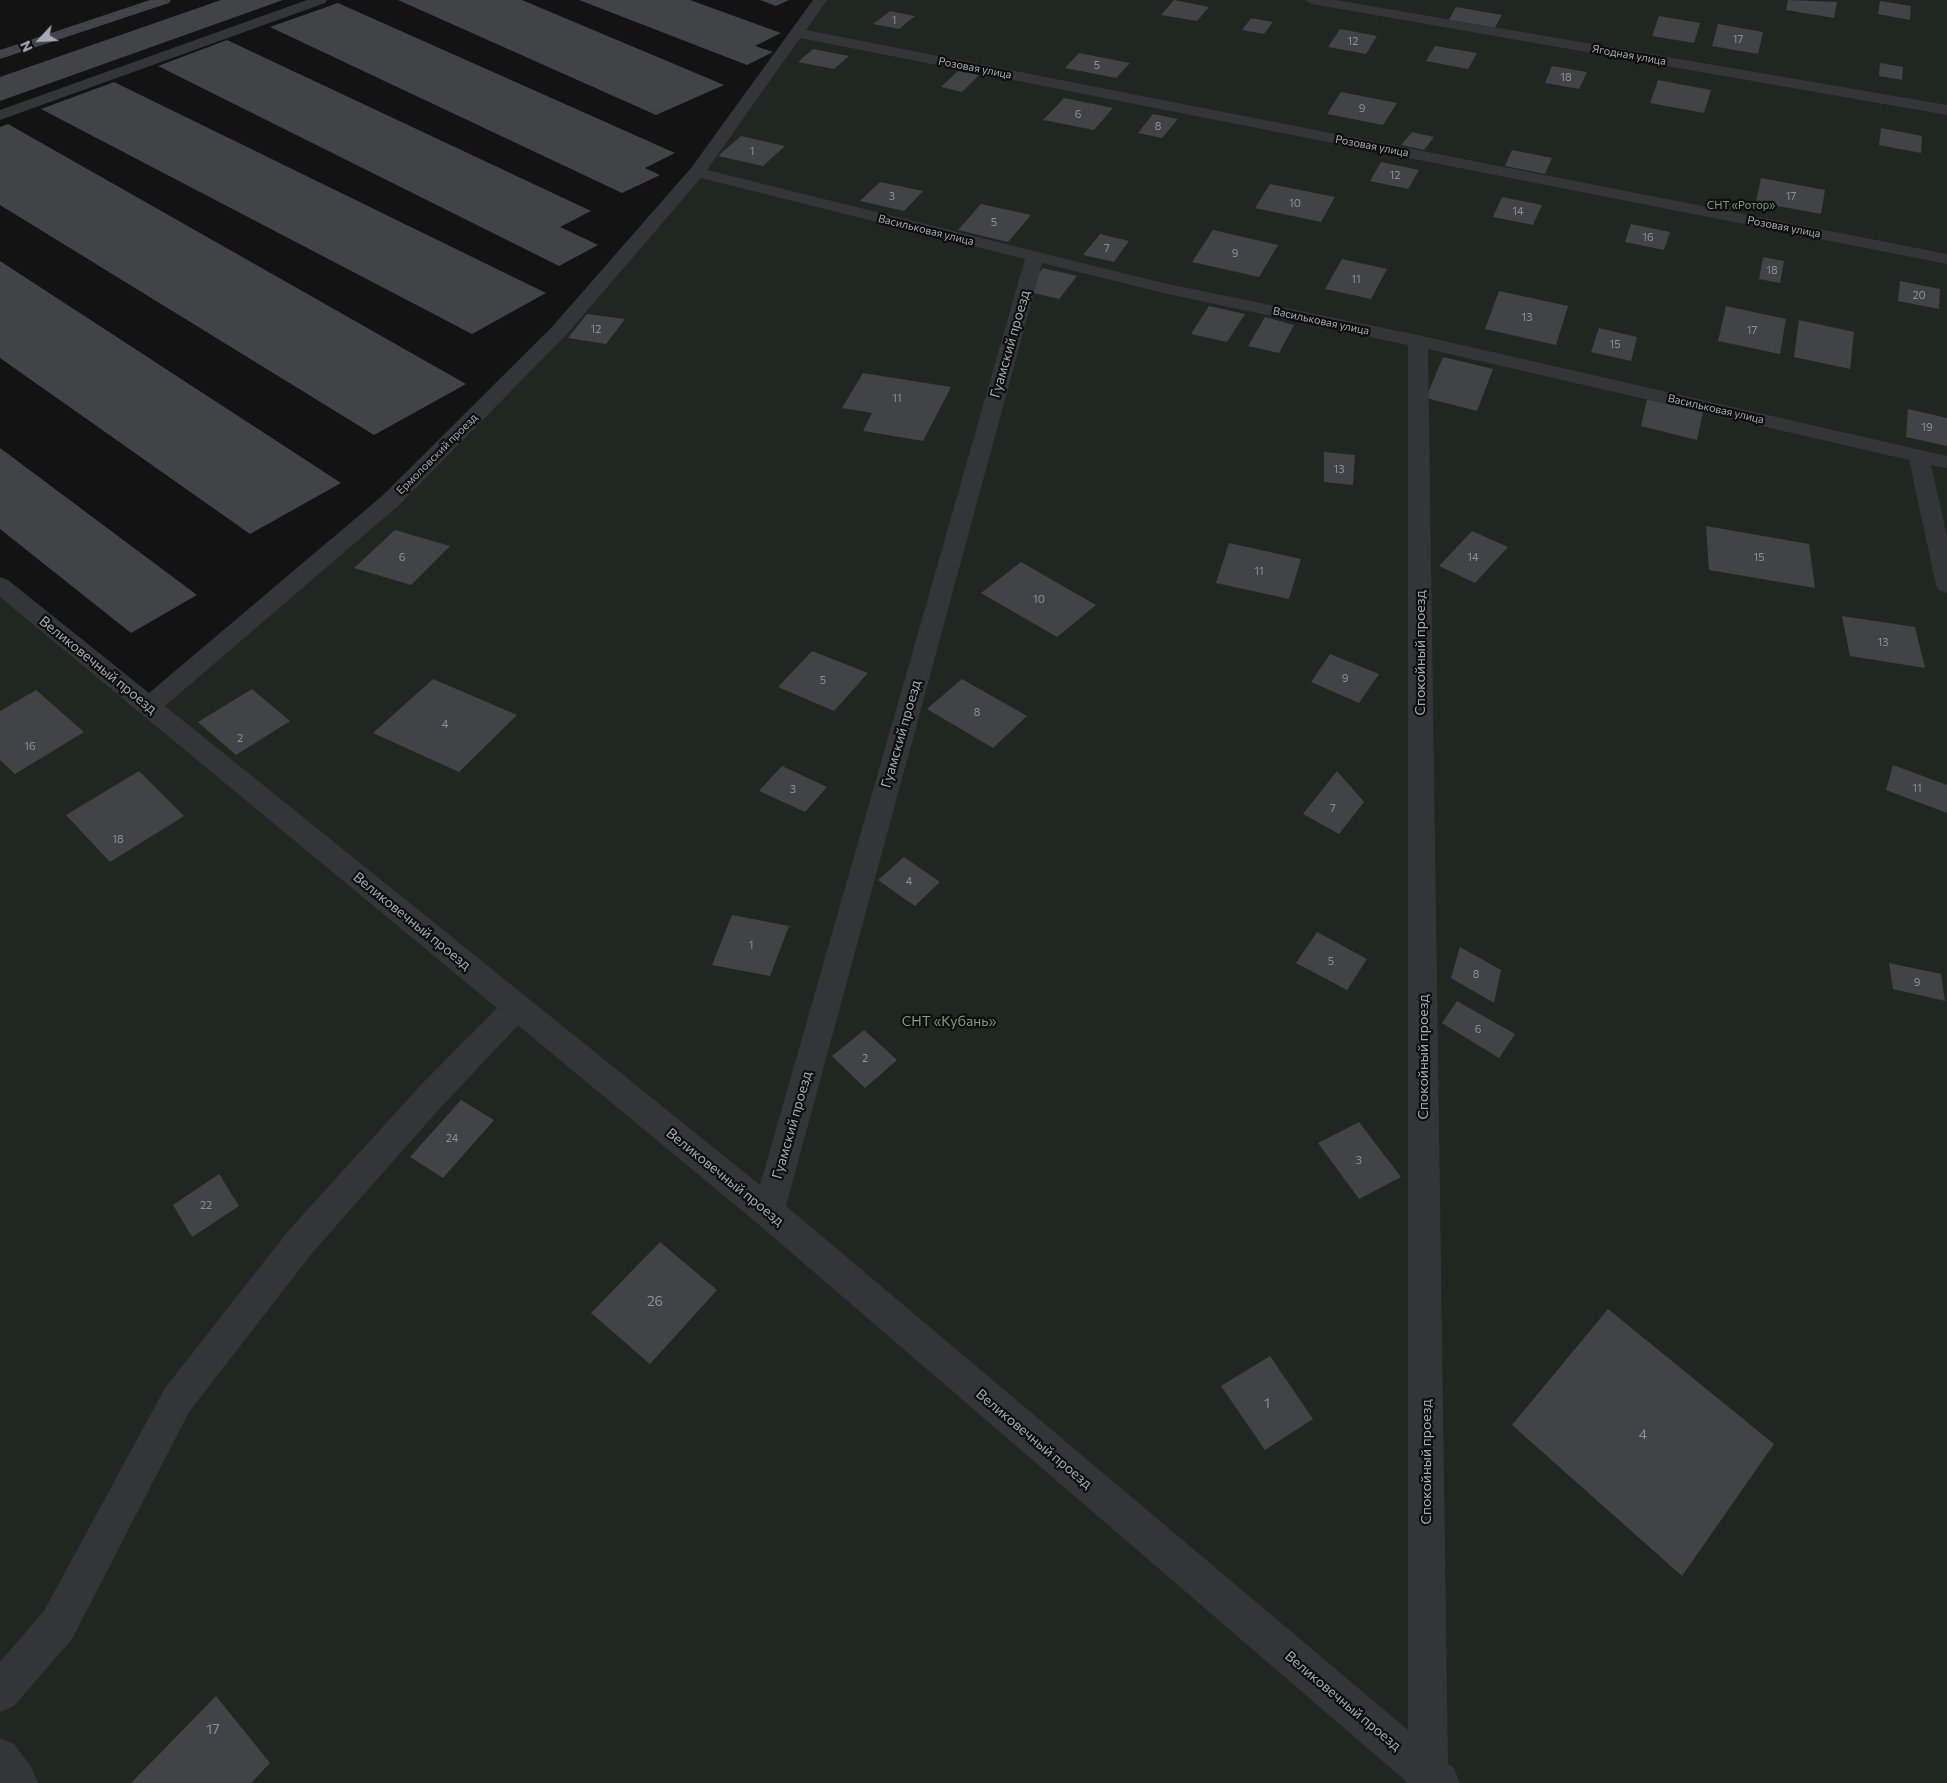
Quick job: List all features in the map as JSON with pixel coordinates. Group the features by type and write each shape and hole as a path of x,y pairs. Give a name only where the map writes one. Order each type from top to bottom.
{"main road":[{"path":"0,55 164,0"}],"street":[{"path":"0,115 320,0"},
{"name":"Ермоловский проезд","path":"149,706 390,501 559,331 697,172 820,0"},
{"name":"Ягодная улица","path":"1312,0 1947,110"},
{"name":"Розовая улица","path":"797,32 1947,259"},
{"name":"Васильковая улица","path":"697,172 1162,288 1418,341 1947,462"},
{"name":"Гуамский проезд","path":"768,1212 1035,257"},
{"name":"Спокойный проезд","path":"1418,341 1433,1778"},
{"path":"1918,456 1947,584"},
{"name":"Великовечный проезд","path":"0,585 768,1212 1433,1778"},
{"path":"0,1692 58,1625 177,1400 301,1241 430,1097 517,1007"},
{"path":"0,1758 17,1783"}],"green space":[{"name":"СНТ «Кубань»","path":"820,0 1947,0 1947,1783 0,1783 0,585 148,706 390,501 697,172"}],"building":[{"path":"221,0 283,0 0,101 0,77"},
{"path":"398,0 522,0 724,85 656,115"},
{"path":"579,0 690,0 781,33 755,46 773,52 747,65"},
{"path":"760,0 789,0 776,6"},
{"path":"1174,0 1209,7 1197,21 1161,15"},
{"path":"1788,0 1837,2 1834,18 1786,10"},
{"path":"1880,1 1911,6 1910,20 1878,14"},
{"path":"338,3 675,153 645,168 660,175 622,193 270,27"},
{"path":"1456,7 1502,15 1494,29 1448,21"},
{"path":"890,11 915,16 899,29 873,24"},
{"path":"1659,16 1700,23 1694,43 1652,36"},
{"path":"1251,18 1273,22 1264,34 1242,30"},
{"path":"1718,24 1763,32 1758,54 1712,46"},
{"path":"1340,29 1377,36 1366,54 1328,47"},
{"path":"227,40 591,211 560,227 598,245 559,266 158,66"},
{"path":"1435,46 1477,53 1468,69 1426,61"},
{"path":"813,49 849,56 834,69 798,62"},
{"path":"1079,53 1130,63 1116,78 1065,68"},
{"path":"1880,63 1903,67 1902,80 1879,76"},
{"path":"1552,66 1587,72 1579,89 1545,83"},
{"path":"958,71 979,75 962,92 941,87"},
{"path":"1658,80 1711,90 1704,113 1650,103"},
{"path":"114,82 546,293 472,334 41,109"},
{"path":"1341,92 1397,103 1383,125 1327,114"},
{"path":"1064,98 1113,108 1094,130 1043,120"},
{"path":"1153,114 1178,119 1162,138 1138,133"},
{"path":"8,124 466,384 374,435 0,205 0,127"},
{"path":"1881,128 1922,136 1921,153 1879,145"},
{"path":"1412,132 1434,137 1424,150 1401,145"},
{"path":"741,136 785,146 763,166 718,156"},
{"path":"1512,150 1552,158 1545,174 1505,166"},
{"path":"1381,162 1419,170 1408,189 1370,181"},
{"path":"1761,178 1825,190 1821,214 1756,202"},
{"path":"880,182 923,191 904,211 860,201"},
{"path":"1270,184 1335,197 1321,222 1255,208"},
{"path":"1502,197 1542,205 1533,225 1493,217"},
{"path":"981,204 1031,215 1008,242 958,230"},
{"path":"1631,224 1670,232 1664,250 1625,242"},
{"path":"1213,230 1278,245 1259,277 1192,262"},
{"path":"1100,234 1129,241 1114,262 1083,255"},
{"path":"1763,257 1784,261 1780,283 1759,279"},
{"path":"1342,259 1387,269 1371,299 1325,289"},
{"path":"0,261 341,483 250,534 0,358"},
{"path":"1043,268 1077,276 1059,299 1025,291"},
{"path":"1900,281 1940,289 1939,309 1898,301"},
{"path":"1499,291 1568,306 1556,345 1485,329"},
{"path":"1209,306 1245,314 1227,342 1191,334"},
{"path":"1726,306 1786,319 1780,354 1718,341"},
{"path":"587,314 625,319 606,344 568,338"},
{"path":"1265,317 1294,325 1279,353 1248,346"},
{"path":"1799,320 1854,332 1850,369 1794,357"},
{"path":"1599,328 1637,337 1631,361 1591,352"},
{"path":"1443,357 1493,369 1477,411 1426,398"},
{"path":"863,373 951,387 923,441 863,431 872,413 842,408"},
{"path":"1647,399 1703,412 1697,440 1641,426"},
{"path":"1908,409 1947,418 1947,446 1906,437"},
{"path":"0,448 197,595 131,633 0,529"},
{"path":"1324,452 1355,455 1353,485 1324,482"},
{"path":"1706,526 1809,544 1815,588 1709,570"},
{"path":"395,530 450,546 411,585 354,568"},
{"path":"1472,531 1508,547 1475,583 1439,566"},
{"path":"1229,543 1301,559 1289,599 1216,583"},
{"path":"1021,562 1096,605 1057,637 981,593"},
{"path":"1842,616 1915,627 1925,668 1850,656"},
{"path":"812,651 868,673 834,711 778,687"},
{"path":"1330,654 1379,674 1359,703 1311,682"},
{"path":"433,679 517,715 459,772 373,733"},
{"path":"962,679 1027,716 993,748 927,709"},
{"path":"252,689 290,721 236,755 198,722"},
{"path":"36,690 84,732 15,774 0,760 0,711"},
{"path":"1893,765 1947,785 1947,813 1886,790"},
{"path":"782,766 827,787 805,812 759,791"},
{"path":"139,771 184,816 110,862 66,815"},
{"path":"1337,771 1364,802 1339,834 1303,814"},
{"path":"904,857 940,882 915,906 878,880"},
{"path":"732,915 789,926 770,976 712,965"},
{"path":"1317,932 1367,959 1347,990 1296,963"},
{"path":"1460,947 1501,970 1494,1003 1451,978"},
{"path":"1889,963 1941,974 1945,1001 1893,989"},
{"path":"1457,1001 1515,1034 1499,1058 1442,1023"},
{"path":"864,1030 897,1060 865,1088 832,1056"},
{"path":"461,1100 494,1120 443,1178 410,1157"},
{"path":"1359,1122 1401,1177 1359,1199 1318,1143"},
{"path":"219,1174 239,1206 192,1237 173,1205"},
{"path":"660,1242 717,1290 650,1364 591,1313"},
{"path":"1608,1309 1774,1444 1682,1576 1512,1425"},
{"path":"1270,1356 1313,1419 1265,1450 1221,1386"},
{"path":"216,1696 270,1763 251,1783 131,1783"}],"park label":[{"name":"СНТ «Ротор»","path":"1741,205"}]}
